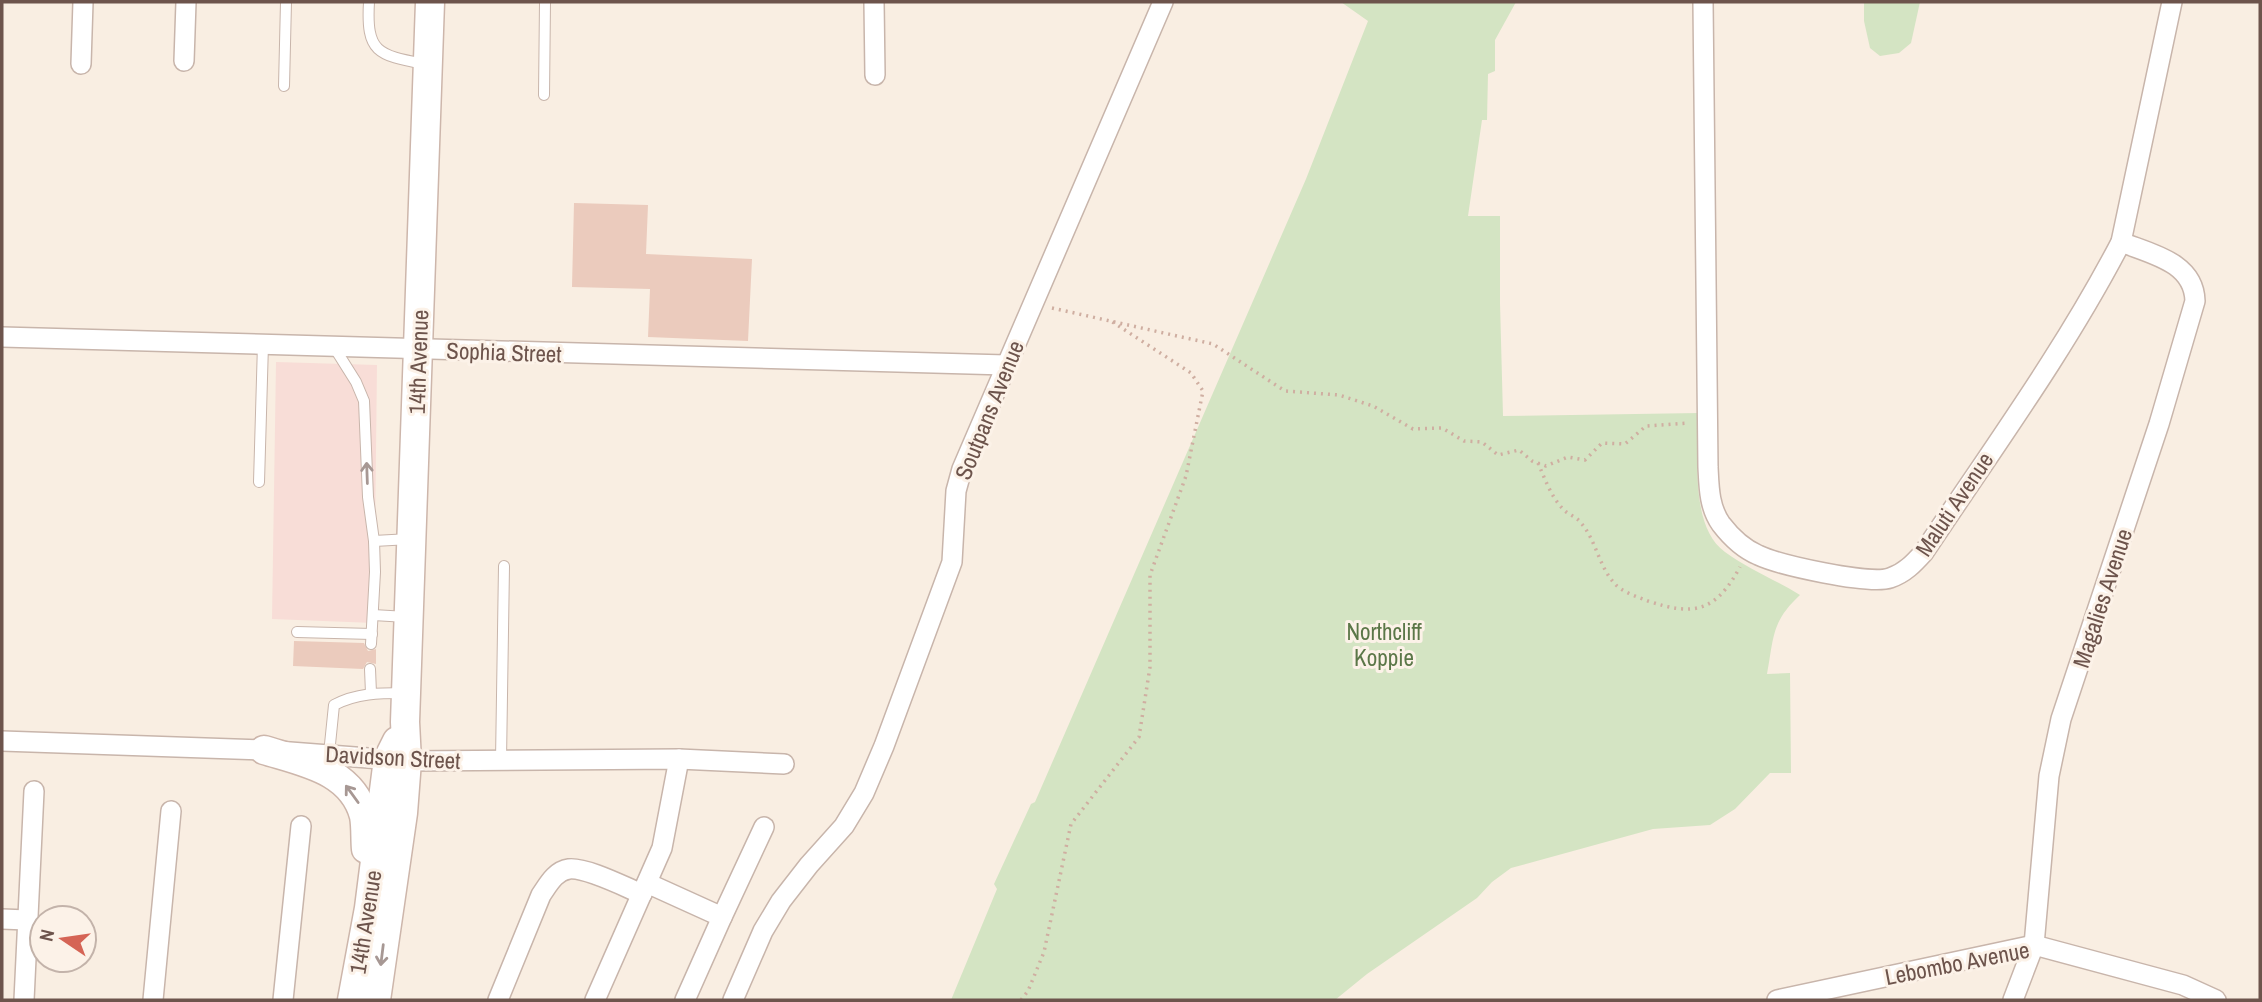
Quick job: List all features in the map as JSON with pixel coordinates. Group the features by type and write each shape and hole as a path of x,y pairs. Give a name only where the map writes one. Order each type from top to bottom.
{"main road":[{"name":"14th Avenue","path":"352,1000 405,722 430,2"},
{"path":"264,750 338,776 358,803 364,817 369,908"},
{"name":"14th Avenue","path":"376,1000 403,813 398,760"}],"street":[{"path":"81,64 83,2"},
{"path":"184,61 186,2"},
{"path":"874,2 875,75"},
{"name":"Soutpans Avenue","path":"733,1000 763,931 781,901 844,826 864,793 953,562 959,478 1163,2"},
{"name":"Maluti Avenue","path":"1703,2 1709,488 1712,506 1732,537 1759,556 1866,580 1893,578 1910,567 1924,552 2033,388 2105,273 2121,242 2172,2"},
{"name":"Magalies Avenue","path":"2013,1000 2034,945 2049,776 2061,719 2159,424 2195,301 2190,277 2180,267 2121,242"},
{"name":"Sophia Street","path":"2,337 1006,365"},
{"name":"Davidson Street","path":"2,741 264,750 398,760 679,759 784,764"},
{"path":"595,1000 662,848 679,759"},
{"path":"24,1000 34,791"},
{"path":"153,1000 170,811"},
{"path":"283,1000 301,826"},
{"path":"685,1000 764,827"},
{"path":"498,1000 541,895 550,881 569,869 645,888 722,917"},
{"path":"2,919 27,920"},
{"name":"Lebombo Avenue","path":"1777,1000 2034,945 2216,1000"}],"lane":[{"path":"284,86 286,2"},
{"path":"369,2 367,25 375,47 387,57 428,65"},
{"path":"544,95 545,2"},
{"path":"259,482 263,344"},
{"path":"296,632 371,639 374,541 368,497 363,401 356,382 334,346"},
{"path":"374,541 410,540"},
{"path":"501,760 504,566"},
{"path":"373,615 409,617"},
{"path":"370,669 371,693"},
{"path":"329,754 333,707 345,700 371,693 406,693"}],"path":[{"path":"1033,303 1213,344 1286,391 1339,395 1373,405 1413,429 1442,428 1464,441 1482,442 1497,454 1519,450 1532,461 1546,466 1568,457 1585,460 1602,443 1625,444 1646,426 1671,422 1708,423"},
{"path":"1021,1000 1028,991 1044,952 1071,824 1139,737 1150,667 1150,575 1186,476 1203,390 1191,373 1111,321"},
{"path":"1538,463 1548,487 1563,510 1581,523 1615,585 1640,598 1668,607 1699,610 1719,598 1730,587 1741,566 1754,552"}],"shaded area":[{"path":"276,362 377,365 374,623 272,619"}],"green space":[{"name":"Northcliff Koppie","path":"1341,2 1516,2 1495,40 1495,71 1488,74 1487,120 1482,120 1468,216 1500,216 1503,416 1699,413 1698,488 1706,525 1714,540 1734,558 1800,595 1784,614 1775,631 1767,674 1790,673 1791,773 1770,773 1735,809 1710,825 1653,829 1511,868 1477,898 1367,974 1335,1000 951,1000 997,889 994,884 1031,804 1035,802 1306,179 1368,21"},
{"path":"1864,2 1920,2 1911,43 1899,53 1880,56 1870,48 1864,21"}],"building":[{"path":"574,203 648,205 646,254 752,259 748,341 648,337 650,289 572,287"},
{"path":"294,641 364,643 368,651 376,649 376,664 367,662 363,669 293,666"}]}
